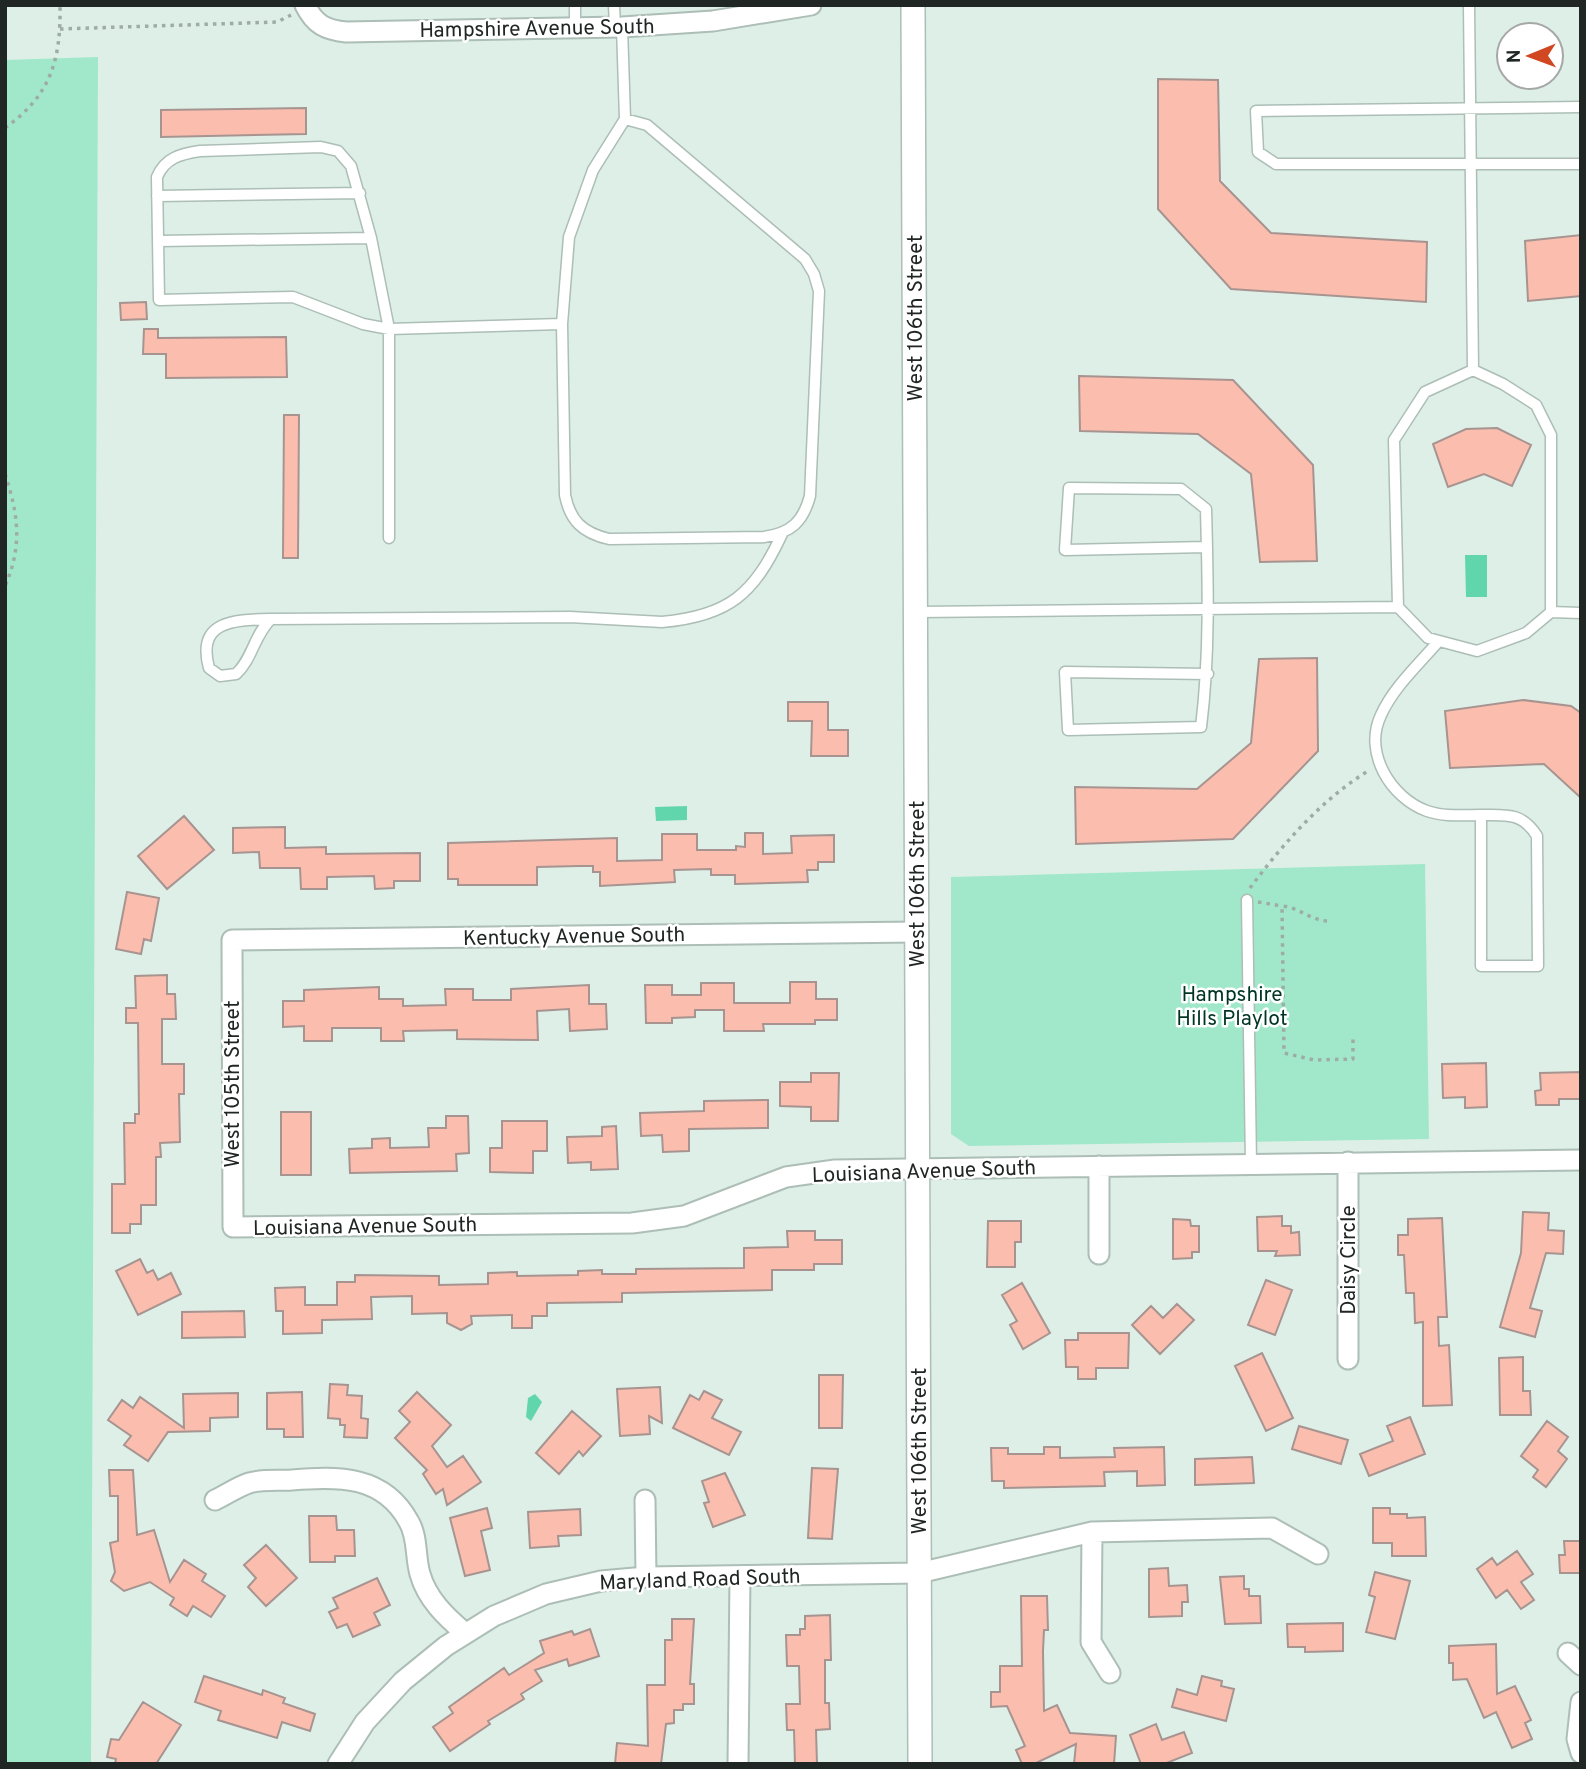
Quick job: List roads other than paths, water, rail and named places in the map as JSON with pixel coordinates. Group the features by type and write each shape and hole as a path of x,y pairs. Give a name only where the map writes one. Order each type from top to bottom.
{"street":[{"name":"Hampshire Avenue South","path":"305,5 315,21 327,30 346,32 619,27 713,21 811,5"},
{"name":"West 106th Street","path":"913,5 920,1764"},
{"name":"Kentucky Avenue South","path":"232,940 917,932"},
{"name":"West 105th Street","path":"232,940 233,1227"},
{"name":"Louisiana Avenue South","path":"233,1227 632,1223 684,1216 786,1177 835,1170 1581,1160"},
{"name":"Daisy Circle","path":"1348,1162 1348,1359"},
{"path":"1099,1166 1099,1254"},
{"path":"215,1500 251,1483 334,1477 359,1480 380,1490 399,1505 411,1525 420,1574 430,1596 445,1616 465,1633"},
{"path":"645,1500 646,1577"},
{"name":"Maryland Road South","path":"338,1764 365,1722 403,1681 465,1633 494,1616 545,1594 601,1581 646,1577 919,1573 1092,1532 1272,1528 1318,1554"},
{"path":"1092,1532 1091,1642 1110,1673"},
{"path":"738,1764 740,1576"},
{"path":"1581,1702 1577,1739 1581,1754"}],"lane":[{"path":"575,5 575,28"},
{"path":"614,5 619,27 625,119 593,170 569,237 562,324 565,495 568,511 579,526 593,535 609,539 764,537 782,534"},
{"path":"1469,5 1473,370"},
{"path":"1581,107 1256,111 1258,152 1276,164 1581,164"},
{"path":"271,619 257,635 236,674 220,676 209,668 205,650 215,630 225,623 242,620 271,619 446,617 662,622 690,620 714,613 740,596 765,570 782,534 805,514 810,495 819,291 814,274 804,260 647,125 625,119"},
{"path":"389,538 389,329 371,238 351,166 338,151 321,146 180,154 162,164 157,177 159,300 293,297 363,324 389,329 562,324"},
{"path":"157,196 360,193"},
{"path":"158,241 371,238"},
{"path":"1551,612 1550,435 1536,405 1503,384 1473,370 1425,392 1394,440 1398,607 1428,638 1437,643 1477,651 1526,633 1551,612 1581,612"},
{"path":"1207,547 1065,550 1069,488 1181,489 1206,509 1207,547 1208,609 1208,674 1201,727 1068,730 1065,672 1208,674"},
{"path":"916,612 1398,607"},
{"path":"1437,643 1388,702 1379,719 1376,742 1379,765 1392,787 1410,803 1441,815 1514,814 1528,822 1537,836 1538,966 1482,966 1481,815"},
{"path":"1247,900 1251,1164"}],"park label":[{"name":"Hampshire Hills Playlot","path":"1232,1006"}]}
